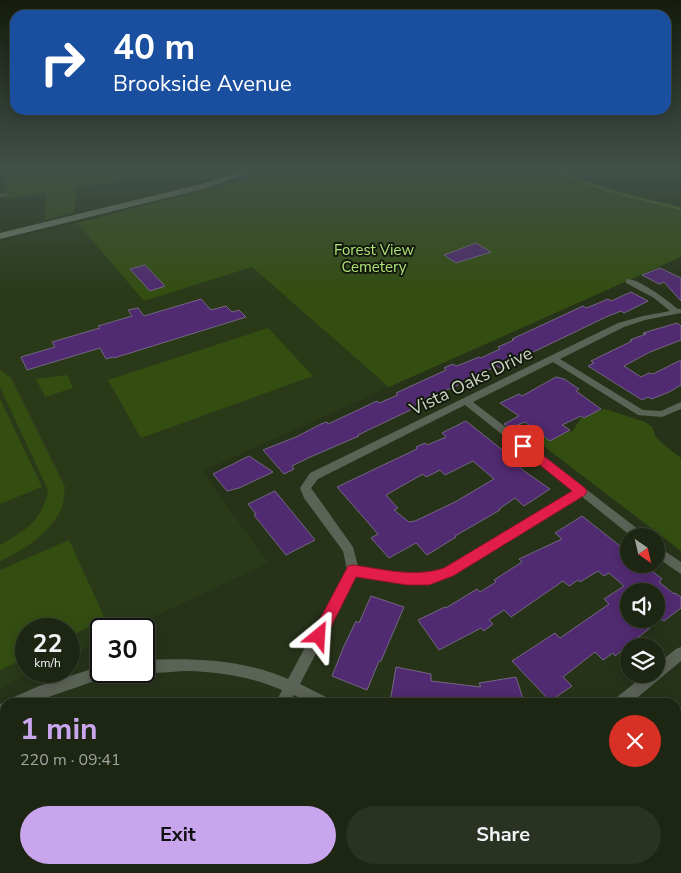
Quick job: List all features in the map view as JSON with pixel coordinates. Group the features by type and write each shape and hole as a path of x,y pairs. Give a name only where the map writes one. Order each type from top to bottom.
{"street":[{"path":"0,236 107,210"},
{"path":"629,281 657,296 679,312"},
{"name":"Vista Oaks Drive","path":"353,570 349,550 338,532 308,495 305,488 314,476 620,325 658,315 679,312"},
{"path":"554,359 641,412 662,414 681,405"},
{"path":"466,401 629,528"},
{"path":"285,698 353,570 407,579 429,579 448,572 581,491"},
{"path":"665,557 681,569"},
{"path":"665,666 681,652"},
{"path":"155,665 184,663 247,671 292,687 313,698"},
{"path":"28,698 90,676"},
{"path":"627,698 645,683"}],"shaded area":[{"path":"77,223 144,301 252,267 389,387 202,471 268,563 151,618 90,618 90,646 80,651 80,618 15,618 15,681 0,688 0,241"}],"green space":[{"path":"45,210 74,210 74,212 45,220"},
{"name":"Forest View Cemetery","path":"128,210 681,210 681,257 389,387 252,267 144,301 77,223"},
{"path":"268,328 313,376 141,438 108,380"},
{"path":"0,370 11,378 65,487 62,507 44,533 18,552 0,561 0,545 32,524 42,509 48,490 0,387"},
{"path":"67,375 73,388 45,397 36,379"},
{"path":"0,399 42,487 0,504"},
{"path":"605,409 645,422 652,427 656,437 665,446 681,458 681,551 665,539 665,528 651,528 541,444 542,440 550,435 573,431 580,419"},
{"path":"69,540 105,618 90,618 90,626 80,632 80,618 15,618 15,663 0,670 0,570"}],"building":[{"path":"476,243 491,252 456,263 444,255"},
{"path":"145,265 165,286 150,291 130,269"},
{"path":"660,268 681,278 681,301 664,282 659,284 642,275"},
{"path":"631,292 648,301 624,313 621,311 606,317 500,368 497,366 477,375 480,378 466,385 463,383 442,392 444,394 359,436 292,466 294,469 284,474 263,450 296,437 321,424 327,422 328,424 377,401 379,403 398,395 396,393 446,370 444,368 453,364 456,366 479,357 481,358 500,349 498,347 514,340 512,339 583,306 586,308 608,299 611,301"},
{"path":"201,299 211,310 226,306 232,312 239,310 246,317 114,358 106,359 100,348 27,370 21,357 55,347 52,342 100,328 98,326 132,316 128,310 138,308 144,316"},
{"path":"677,323 681,326 681,340 650,352 624,366 641,377 649,373 653,374 681,360 681,385 669,392 652,399 648,397 642,400 588,366 594,363 591,361 632,341 630,340 646,334 643,333"},
{"path":"556,377 564,379 579,389 576,391 601,409 584,418 581,416 562,425 570,430 550,441 525,422 510,428 504,424 519,416 500,403 519,394 522,396"},
{"path":"466,421 515,460 513,461 524,471 550,489 524,506 515,498 500,510 427,555 416,543 389,558 371,538 378,534 337,487 417,449 416,447 425,443 427,445 446,437 442,433","holes":["473,461 494,479 455,502 409,522 394,510 398,508 386,495 423,474 426,477 440,470 445,475"]},
{"path":"249,456 273,472 239,488 227,491 213,474"},
{"path":"275,491 315,540 286,555 254,515 256,514 248,504"},
{"path":"582,516 620,546 620,573 654,573 662,579 659,582 660,583 621,583 609,573 604,576 598,571 580,582 578,580 569,586 563,581 511,617 504,610 489,620 493,624 484,631 481,628 439,650 418,620 446,608 477,589 480,592 496,582 494,580 522,562 519,559 562,539 555,533"},
{"path":"665,587 681,597 681,608 665,620"},
{"path":"620,589 620,628 650,628 638,638 620,638 620,652 615,656 613,653 603,660 595,652 563,677 572,686 554,698 547,698 512,661 555,633 560,638 609,604 604,599"},
{"path":"371,596 404,607 367,690 332,676 356,621 359,623"},
{"path":"396,667 431,674 431,681 481,687 479,683 516,677 523,698 391,698"}],"route":[{"path":"319,636 353,570 407,579 429,579 448,572 581,491 523,446"}]}
